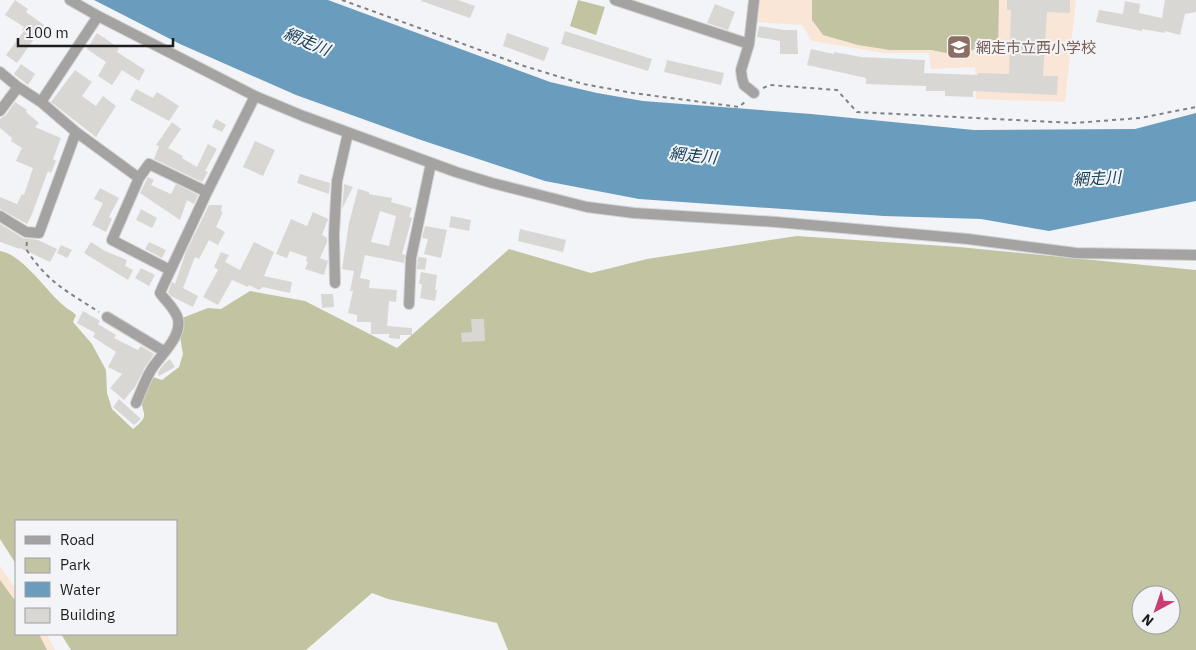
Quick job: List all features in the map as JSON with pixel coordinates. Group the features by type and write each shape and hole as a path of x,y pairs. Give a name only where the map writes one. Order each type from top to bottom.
{"street":[{"path":"70,0 255,96 431,163 492,183 587,207 634,213 776,222 968,239 1076,253 1196,255"},
{"path":"615,0 749,44"},
{"path":"754,0 749,44 741,70 744,85 754,93"},
{"path":"41,102 98,16"},
{"path":"0,72 41,102 76,132 139,178"},
{"path":"0,111 18,87"},
{"path":"136,403 149,373 159,357 172,342 178,322 177,316 160,293 206,192 255,96"},
{"path":"0,216 26,232 39,233 76,132"},
{"path":"335,283 334,234 337,181 348,133"},
{"path":"409,304 411,258 431,163"},
{"path":"170,270 112,240 139,178 149,164 206,192"},
{"path":"107,317 165,352"}],"path":[{"path":"342,0 524,66 583,84 633,94 739,107"},
{"path":"754,93 770,85 837,90 858,112 1074,124 1140,118 1196,107"},
{"path":"30,232 26,249 46,276 62,289 107,317"}],"shaded area":[{"name":"網走市立西小学校","path":"759,0 1076,0 1065,102 976,99 975,67 931,69 929,53 884,53 812,41 802,25 755,22"},
{"path":"0,566 15,588 15,635 48,635 55,650 0,650"}],"green space":[{"path":"578,0 605,7 596,35 570,26"},
{"path":"812,0 999,0 998,49 974,49 962,56 931,50 890,50 858,45 823,35 812,20"},
{"path":"797,236 959,247 1196,270 1196,650 508,650 497,623 388,599 372,593 306,650 71,650 62,635 178,635 178,520 15,520 15,562 0,539 0,251 17,259 56,299 76,315 73,322 92,344 106,370 107,393 112,409 133,429 143,420 143,398 153,377 162,380 179,367 183,354 180,337 182,318 208,308 221,309 250,291 305,301 397,348 509,249 591,273 647,259"},
{"path":"0,580 15,601 15,635 40,635 47,650 0,650"}],"water":[{"name":"網走川","path":"94,0 328,0 550,82 643,101 811,114 974,130 1135,129 1196,113 1196,201 1049,231 981,219 884,216 639,199 545,181 421,140 296,95 180,44"}],"building":[{"path":"15,0 28,9 26,12 44,25 17,63 6,55 24,31 22,30 24,27 5,15"},
{"path":"422,0 458,0 475,6 470,18"},
{"path":"1007,0 1070,0 1070,13 1047,12 1043,76 1058,76 1057,95 973,91 973,97 945,96 945,91 926,91 926,86 866,84 866,78 807,65 811,49 861,57 925,60 924,73 1009,74 1011,10 1007,10"},
{"path":"1165,0 1196,0 1196,12 1185,14 1180,35 1165,31 1165,33 1142,29 1142,31 1096,22 1099,10 1123,14 1125,1 1140,4 1139,13 1162,18"},
{"path":"715,4 735,12 728,30 707,23"},
{"path":"759,26 797,30 798,54 780,54 780,41 757,37"},
{"path":"565,31 652,59 648,71 561,44"},
{"path":"97,33 119,48 117,52 145,70 139,81 122,70 112,85 98,76 106,62 87,49"},
{"path":"507,33 549,48 544,61 503,46"},
{"path":"667,60 724,73 721,85 664,72"},
{"path":"21,64 35,74 28,85 14,74"},
{"path":"75,70 92,82 82,96 96,106 103,96 116,106 96,137 51,102"},
{"path":"136,89 153,98 157,92 179,106 169,121 130,100"},
{"path":"15,102 27,110 26,112 39,123 35,127 61,138 53,159 56,161 51,173 48,171 27,224 0,209 0,197 17,204 22,194 24,195 33,168 16,161 22,148 11,141 12,138 0,128 0,119 6,115"},
{"path":"216,119 226,125 222,132 212,127"},
{"path":"172,122 181,129 168,148 183,156 182,158 197,167 208,144 217,149 205,171 208,172 202,182 154,159 159,146 156,145"},
{"path":"255,141 275,150 263,176 243,167"},
{"path":"300,174 330,183 329,194 297,183"},
{"path":"148,177 154,180 151,185 171,194 176,184 198,195 194,204 187,200 180,220 140,193"},
{"path":"344,184 353,187 342,209 344,187"},
{"path":"100,188 119,198 109,217 112,219 106,232 92,225 103,203 94,199"},
{"path":"358,189 369,192 369,194 392,198 391,202 412,208 409,217 412,218 402,254 405,255 404,263 365,255 360,278 370,280 369,288 397,290 396,302 389,301 387,326 412,328 412,335 400,335 400,339 389,338 389,334 371,334 371,322 357,322 357,315 348,313 353,291 350,291 354,271 342,269 349,223","holes":["380,211 396,216 389,246 371,242"]},
{"path":"209,205 222,205 221,211 223,212 216,227 225,232 218,245 209,240 199,259 195,257 183,288 198,296 193,307 171,296 168,292 172,282 175,284 186,252"},
{"path":"141,209 157,218 152,228 136,220"},
{"path":"313,212 328,219 322,235 327,238 327,242 320,258 328,261 324,275 305,269 308,262 306,261 307,257 290,251 287,258 276,254 291,219 307,226"},
{"path":"451,216 471,220 469,231 449,227"},
{"path":"0,224 23,238 38,240 57,249 50,262 20,248 0,242"},
{"path":"425,226 447,230 441,258 424,254 428,239 422,238"},
{"path":"520,229 566,240 563,252 518,241"},
{"path":"91,242 105,251 127,260 125,266 133,270 128,280 84,253"},
{"path":"149,242 166,250 162,258 145,249"},
{"path":"254,242 274,252 264,276 292,282 290,293 263,287 259,290 232,280 218,305 203,297 218,270 214,267 221,252 229,255 225,262 240,270"},
{"path":"61,245 72,250 67,258 57,253"},
{"path":"418,257 427,258 425,270 417,269"},
{"path":"141,268 155,275 149,286 135,278"},
{"path":"421,272 437,275 435,301 420,298 422,284 419,284"},
{"path":"321,294 333,294 334,307 322,308"},
{"path":"83,311 100,321 98,324 116,335 114,338 138,350 141,346 154,354 135,387 124,400 110,388 122,374 108,367 116,352 93,337 95,333 77,323"},
{"path":"471,319 484,319 485,341 462,342 461,333 472,332"},
{"path":"170,359 175,367 159,376 160,369"},
{"path":"119,399 141,419 134,425 113,407"}],"place":[{"name":"網走市立西小学校","path":"959,47"}]}
